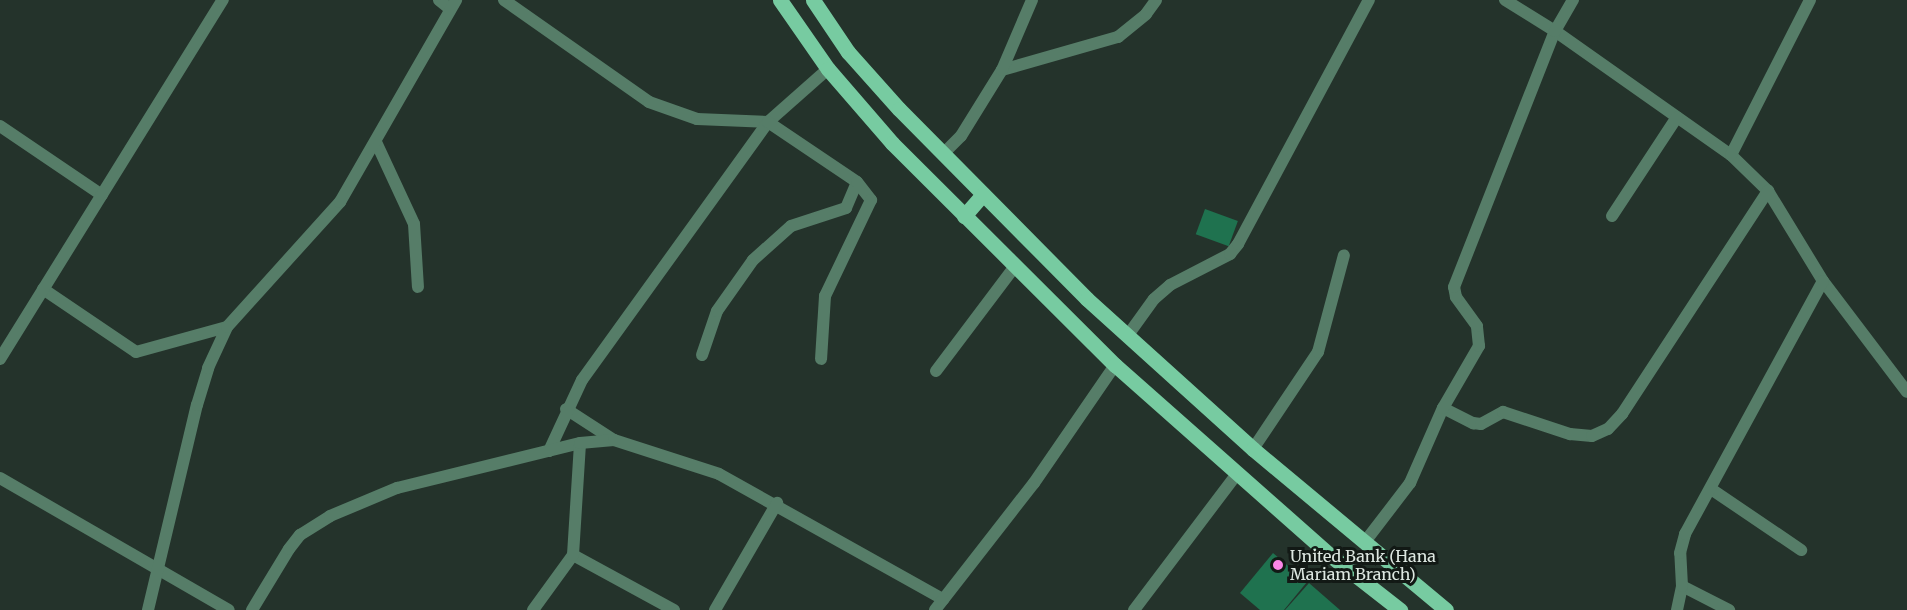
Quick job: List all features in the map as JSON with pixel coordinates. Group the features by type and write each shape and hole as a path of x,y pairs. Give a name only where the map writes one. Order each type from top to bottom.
{"main road":[{"path":"780,0 828,69 892,143 1115,365 1237,474 1400,610"},
{"path":"813,0 848,52 943,154 1128,335 1253,449 1446,610"},
{"path":"964,216 983,194"}],"street":[{"path":"0,359 222,0"},
{"path":"148,610 159,572 197,405 208,368 227,327 314,236 340,202 453,5 439,0"},
{"path":"504,0 649,102 698,119 768,122 857,182 872,200 825,296 821,359"},
{"path":"943,154 961,136 1002,70 1032,0"},
{"path":"1002,70 1118,37 1146,14 1156,0"},
{"path":"1128,335 1154,299 1170,285 1230,254 1238,244 1370,0"},
{"path":"1505,0 1556,30 1731,156 1768,191 1823,280 1907,392"},
{"path":"1364,543 1410,483 1443,408 1479,345 1480,336 1456,297 1457,276 1556,30 1573,0"},
{"path":"1731,156 1810,0"},
{"path":"549,451 566,409 582,380 768,122 828,69"},
{"path":"1612,216 1677,117"},
{"path":"0,126 102,195"},
{"path":"376,142 414,224 418,287"},
{"path":"702,355 717,311 753,260 791,226 846,208 857,182"},
{"path":"1443,408 1473,423 1481,424 1503,412 1570,434 1592,436 1608,429 1622,414 1768,191"},
{"path":"1253,449 1309,372 1318,352 1344,255"},
{"path":"936,371 1015,266"},
{"path":"1677,610 1682,586 1680,553 1685,534 1823,280"},
{"path":"43,289 136,352 227,327"},
{"path":"934,610 1034,483 1115,365"},
{"path":"566,409 614,440 719,474 777,503 943,598"},
{"path":"252,610 289,549 300,536 330,516 397,488 580,443 614,440"},
{"path":"533,610 573,555 580,443"},
{"path":"1134,610 1237,474"},
{"path":"0,478 159,572 229,610"},
{"path":"1711,489 1801,550"},
{"path":"715,610 777,503"},
{"path":"573,555 674,610"},
{"path":"1682,586 1729,610"}],"building":[{"path":"1205,209 1238,221 1229,246 1196,234"},
{"path":"1273,553 1307,582 1284,610 1260,610 1240,593"},
{"path":"1309,583 1340,610 1285,610"}],"place":[{"name":"United Bank (Hana Mariam Branch)","path":"1278,565"}]}
